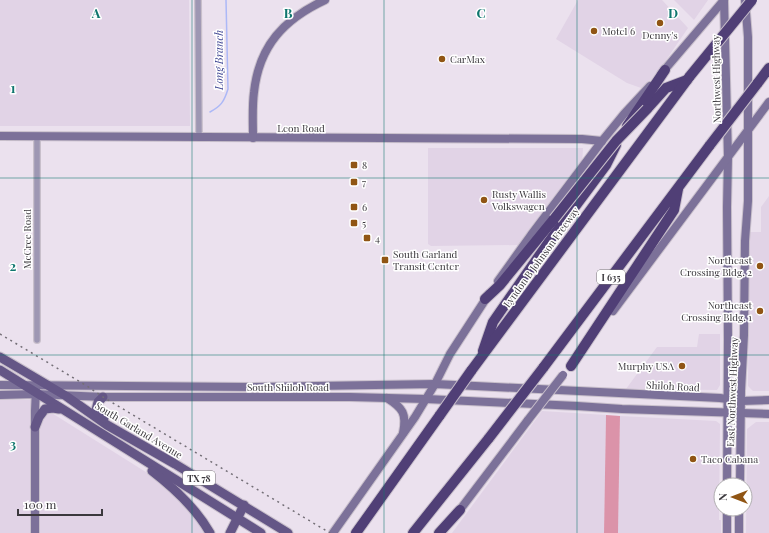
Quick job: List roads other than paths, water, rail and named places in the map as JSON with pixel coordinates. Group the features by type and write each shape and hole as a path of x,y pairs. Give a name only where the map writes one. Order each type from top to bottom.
{"highway":[{"name":"Lyndon B Johnson Freeway","path":"358,529 471,371 642,140 689,78 752,0"},
{"name":"I 635","path":"413,533 543,368 710,144 769,68"},
{"path":"480,359 493,322 535,261 606,165 624,131 665,70"},
{"path":"485,299 500,285 616,141 666,88 689,78"},
{"path":"571,366 674,210 679,186"},
{"path":"439,533 460,510"}],"main road":[{"path":"253,138 254,94 258,69 264,55 274,38 293,18 310,7 325,0"},
{"name":"Lyndon B Johnson Freeway","path":"333,533 403,434 426,399 450,354 485,299 531,235 624,114 665,70 724,0"},
{"name":"Northwest Highway","path":"724,0 728,157"},
{"path":"745,0 748,37 747,132"},
{"path":"442,533 571,366 769,102"},
{"path":"748,157 751,148 752,133 759,115"},
{"name":"East Northwest Highway","path":"740,477 740,401 748,157 747,132"},
{"name":"Leon Road","path":"0,136 575,139 602,141"},
{"name":"East Northwest Highway","path":"727,477 728,157"},
{"name":"South Garland Avenue","path":"0,357 36,382 46,384 108,425 244,505 288,533"},
{"name":"TX 78","path":"0,370 124,449 142,458 237,518 250,530 261,533"},
{"path":"0,385 23,385 36,382 35,533"},
{"name":"South Shiloh Road","path":"46,384 350,386 435,384 576,392"},
{"path":"247,397 254,392 272,391 275,386"},
{"path":"350,386 350,397"},
{"path":"576,392 577,406 769,414"},
{"name":"Shiloh Road","path":"576,392 728,399 740,401 769,400"},
{"name":"South Shiloh Road","path":"0,395 36,394 103,397 350,397 577,406"},
{"path":"103,397 98,402 96,410 105,419 108,425"},
{"path":"386,398 402,410 405,424 403,434"},
{"path":"35,427 39,417 45,409 54,408 64,411"},
{"path":"124,449 182,496 210,533"},
{"path":"230,533 244,505"},
{"path":"250,530 260,516"},
{"path":"727,517 727,533"},
{"path":"739,533 740,517"}],"street":[{"path":"198,0 199,138"},
{"name":"McCree Road","path":"37,137 37,340"}],"waterway":[{"name":"Long Branch","path":"210,112 222,103 228,89 226,0"}],"railway":[{"path":"0,334 330,533"}],"place":[{"name":"Denny's","path":"660,23"},
{"name":"Motel 6","path":"594,31"},
{"name":"CarMax","path":"442,59"},
{"name":"8","path":"354,165"},
{"name":"7","path":"354,182"},
{"name":"Rusty Wallis Volkswagen","path":"484,200"},
{"name":"6","path":"354,207"},
{"name":"5","path":"354,223"},
{"name":"4","path":"367,238"},
{"name":"South Garland Transit Center","path":"385,260"},
{"name":"Northeast Crossing Bldg. 2","path":"760,266"},
{"name":"Northeast Crossing Bldg. 1","path":"760,311"},
{"name":"Murphy USA","path":"682,366"},
{"name":"Taco Cabana","path":"693,459"}]}
